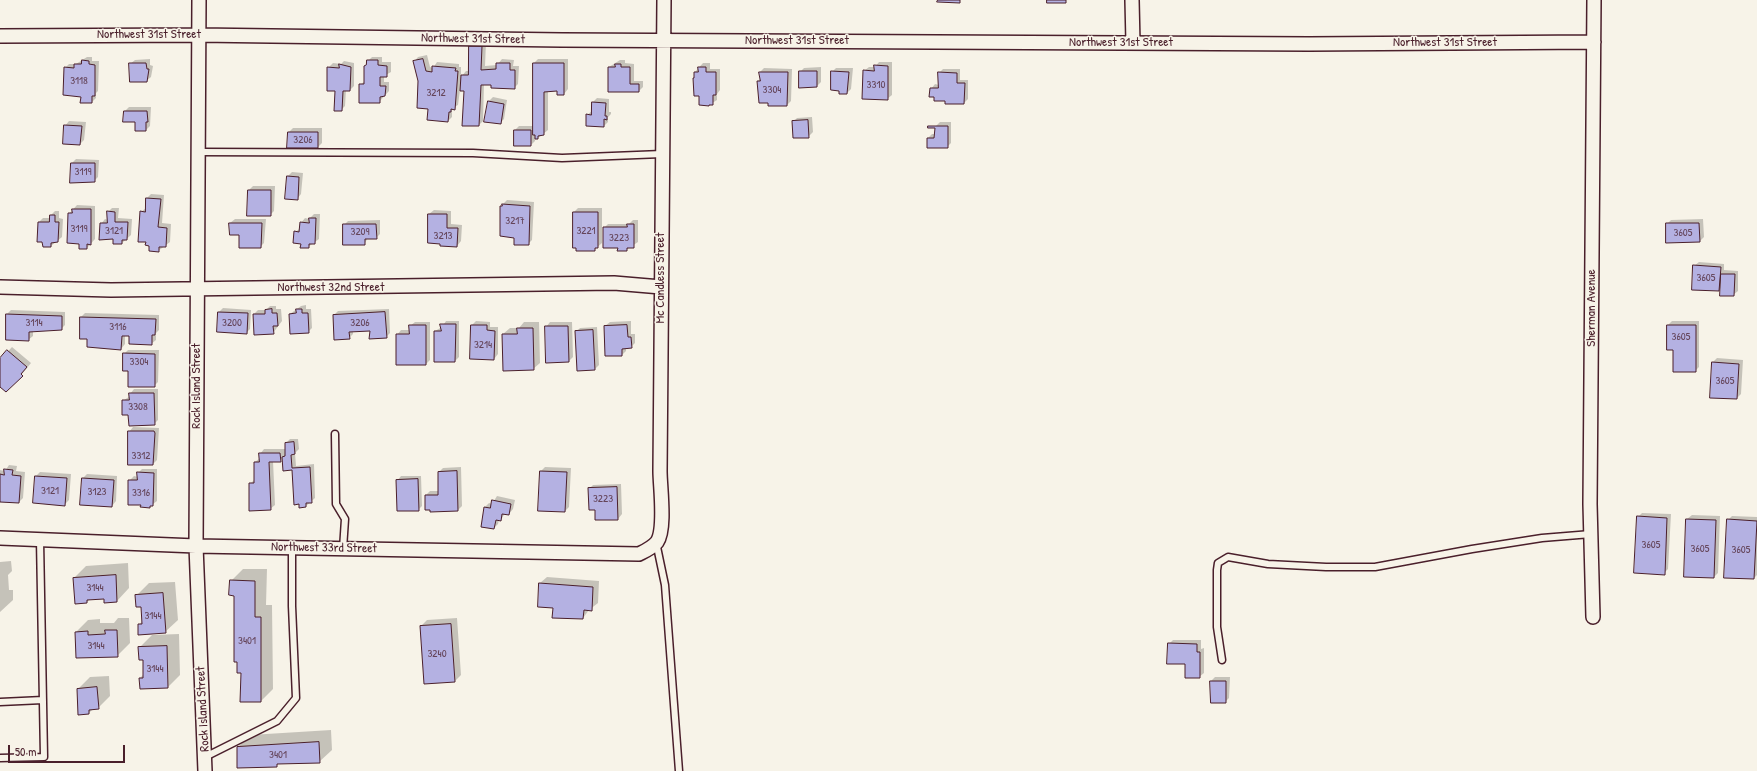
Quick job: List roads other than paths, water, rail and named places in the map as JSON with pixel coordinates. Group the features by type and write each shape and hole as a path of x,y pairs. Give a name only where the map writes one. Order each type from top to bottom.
{"street":[{"name":"Rock Island Street","path":"199,0 196,546 206,757 205,771"},
{"name":"Mc Candless Street","path":"651,546 661,533 661,287 664,0"},
{"path":"1132,0 1133,43"},
{"name":"Sherman Avenue","path":"1593,617 1591,534 1594,0"},
{"name":"Northwest 31st Street","path":"0,36 199,35 663,40 1316,44 1594,42"},
{"name":"Northwest 32nd Street","path":"0,287 111,290 614,284 661,287"},
{"name":"Northwest 33rd Street","path":"0,538 196,546 638,554 651,546"}],"lane":[{"path":"198,152 473,153 562,158 662,154"},
{"path":"335,434 336,504 345,519 343,549"},
{"path":"1222,660 1218,627 1217,570 1218,563 1228,557 1268,564 1326,567 1375,567 1488,546 1542,538 1591,534"},
{"path":"0,758 44,757 40,540"},
{"path":"651,546 665,586 679,771"},
{"path":"206,757 277,721 296,698 292,606 292,548"},
{"path":"0,702 43,700"}]}
